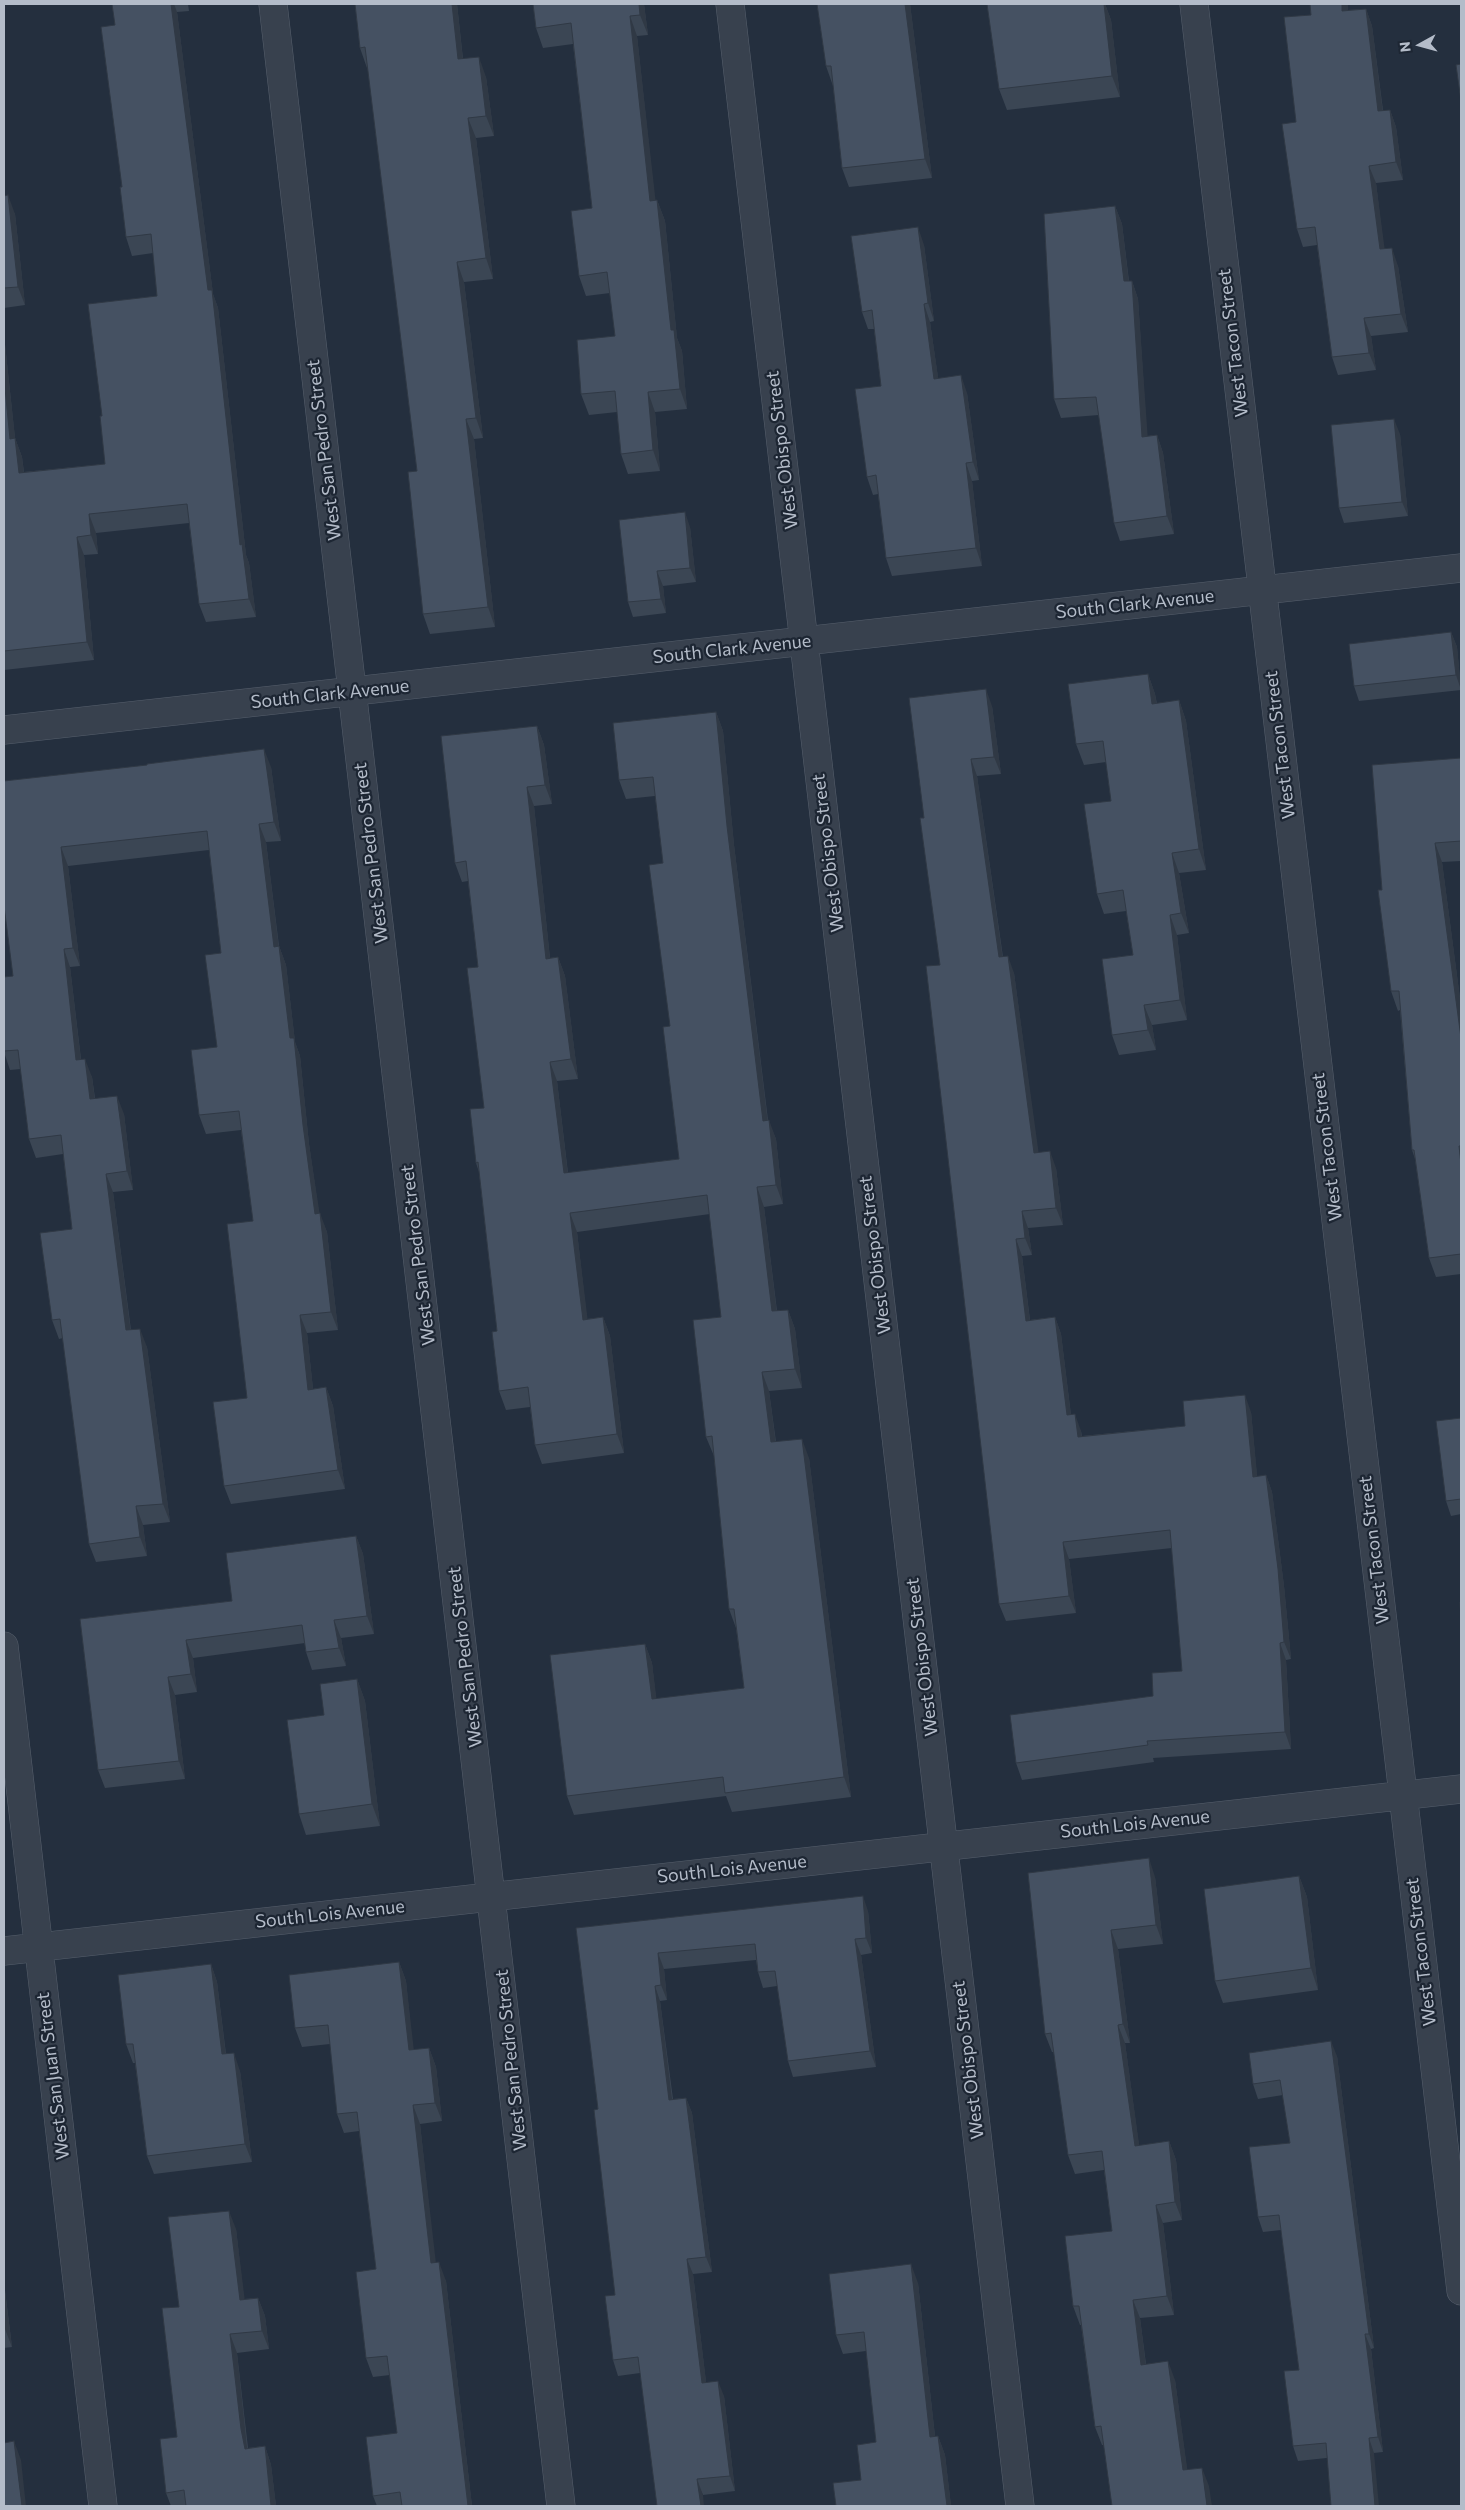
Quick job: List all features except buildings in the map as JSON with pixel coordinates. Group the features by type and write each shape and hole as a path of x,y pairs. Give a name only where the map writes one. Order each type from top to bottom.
{"street":[{"name":"West San Pedro Street","path":"273,4 561,2506"},
{"name":"West Obispo Street","path":"730,4 1020,2506"},
{"name":"West Tacon Street","path":"1194,4 1461,2291"},
{"name":"South Clark Avenue","path":"4,730 1461,568"},
{"name":"West San Juan Street","path":"4,1646 103,2506"},
{"name":"South Lois Avenue","path":"4,1951 1461,1789"}]}
